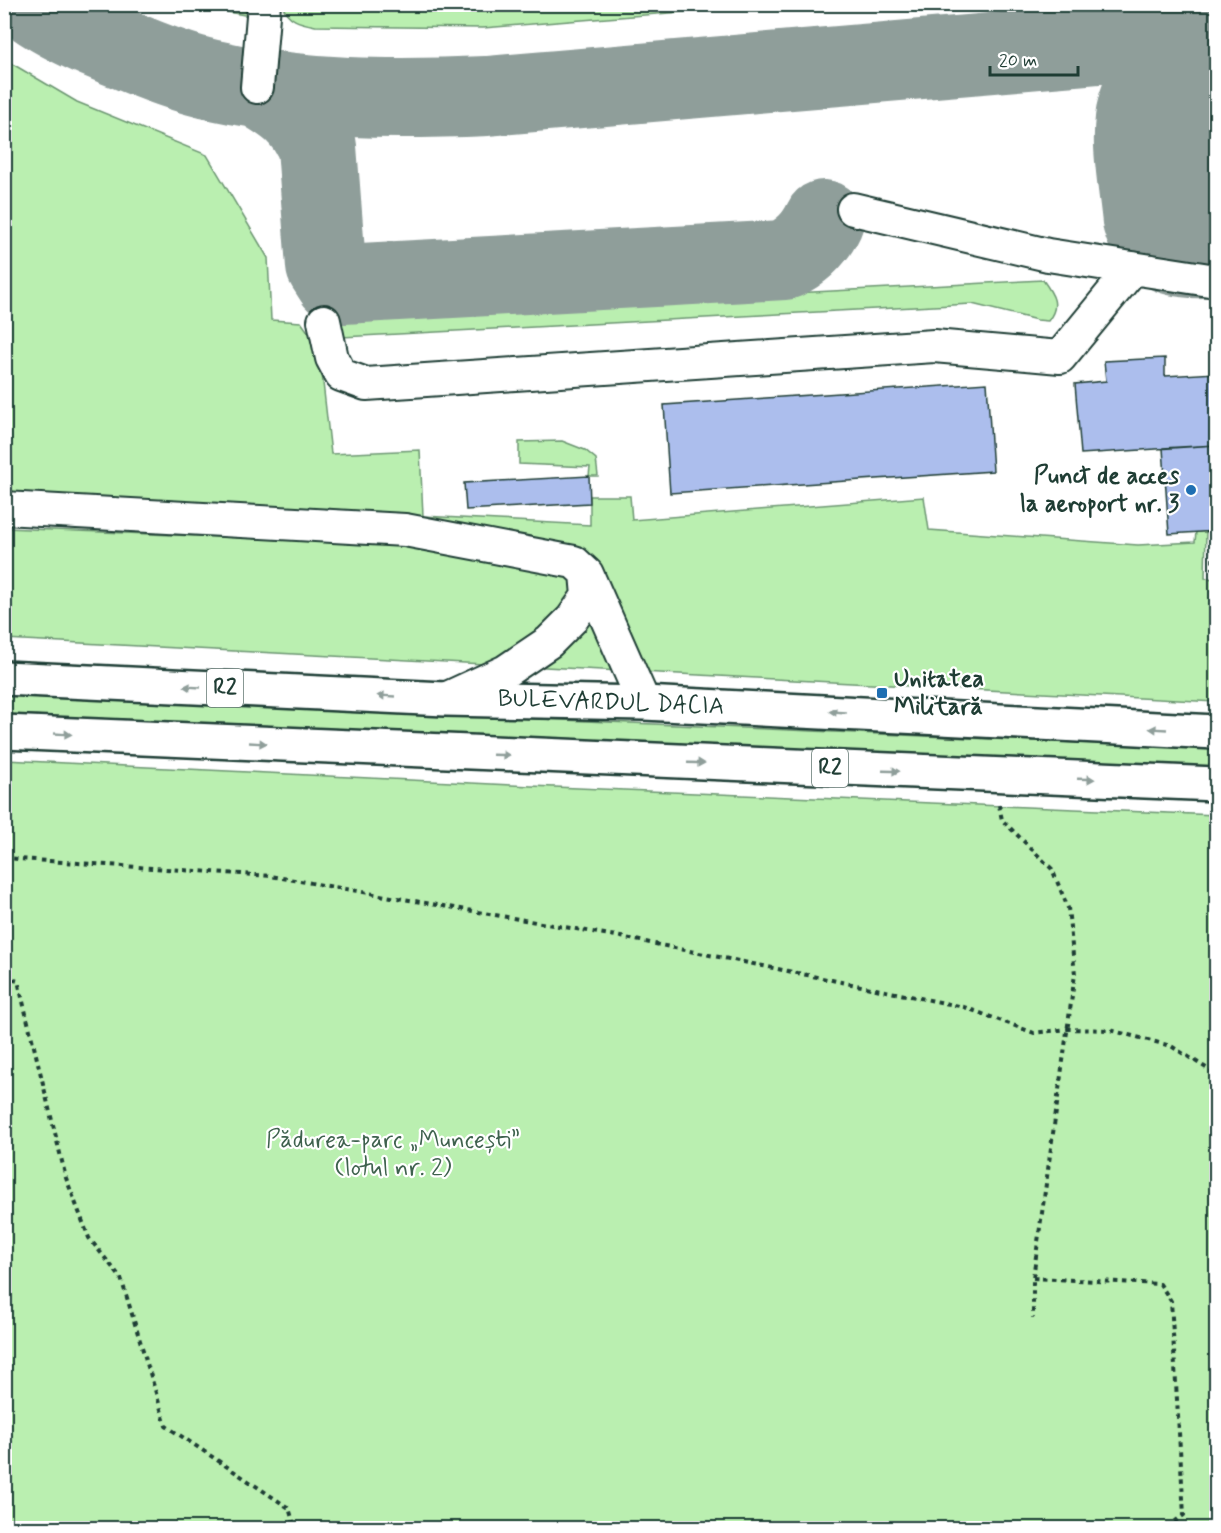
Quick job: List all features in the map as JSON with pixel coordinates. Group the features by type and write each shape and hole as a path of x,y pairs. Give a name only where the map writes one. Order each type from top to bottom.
{"main road":[{"name":"BULEVARDUL DACIA","path":"4,678 445,699 644,703 1214,731"},
{"name":"R2","path":"4,732 1216,784"}],"lane":[{"path":"257,87 264,4"},
{"path":"853,208 1048,255 1216,281"},
{"path":"324,321 332,358 341,375 366,384 934,346 1060,357 1133,268"},
{"path":"4,508 405,530 574,562 586,573 644,703"},
{"path":"445,699 506,671 549,642 572,620 588,596 586,573"}],"path":[{"path":"1214,531 1213,568 1216,568"},
{"path":"992,775 1002,820 1052,869 1068,908 1076,974 1033,1278 1033,1318"},
{"path":"4,858 271,876 616,936 953,1004 1034,1033 1067,1029 1110,1030 1171,1046 1216,1074"},
{"path":"4,977 18,981 66,1178 89,1238 121,1278 166,1426 289,1508 295,1528"},
{"path":"1033,1278 1160,1284 1171,1301 1184,1515 1166,1528"}],"green space":[{"path":"187,5 252,5 251,16"},
{"path":"282,5 769,5 483,28 316,26 291,18"},
{"path":"4,59 77,102 207,155 268,258 271,320 301,322 319,347 331,454 420,450 423,516 590,525 590,496 630,496 632,520 924,497 929,530 1138,545 1195,542 1196,532 1206,531 1205,578 1216,579 1216,702 5,639 5,528 389,544 422,516 5,494"},
{"path":"1043,280 1055,305 1048,321 972,304 342,337 340,323 347,316"},
{"path":"562,441 585,450 596,459 598,476 589,476 590,467 519,464 519,442"},
{"path":"4,695 1216,749 1216,771 5,714"},
{"name":"Pădurea-parc „Muncești” (lotul nr. 2)","path":"5,760 531,786 1216,815 1216,1528 5,1528"}],"building":[{"path":"1165,358 1165,376 1216,373 1216,445 1081,454 1075,384 1106,381 1104,361"},
{"path":"987,383 993,471 670,493 664,405"},
{"name":"Punct de acces la aeroport nr. 3","path":"1216,445 1216,531 1169,534 1163,448"},
{"path":"589,476 590,503 466,510 464,483"}],"taxiway":[{"path":"33,4 54,18 88,35 176,70 198,76 278,91 382,98 487,96 1216,34"},
{"path":"1202,36 1174,54 1154,73 1142,93 1136,115 1135,163 1142,221 1153,242 1170,254 1181,257 1216,257"},
{"path":"1216,70 1202,98 1196,119 1206,216 1216,237"},
{"path":"257,87 293,111 300,118 317,147 326,266 335,280 343,284 784,260 808,244 824,220"}],"place":[{"name":"Punct de acces la aeroport nr. 3","path":"1191,490"},
{"name":"Unitatea Militară","path":"882,693"}]}
